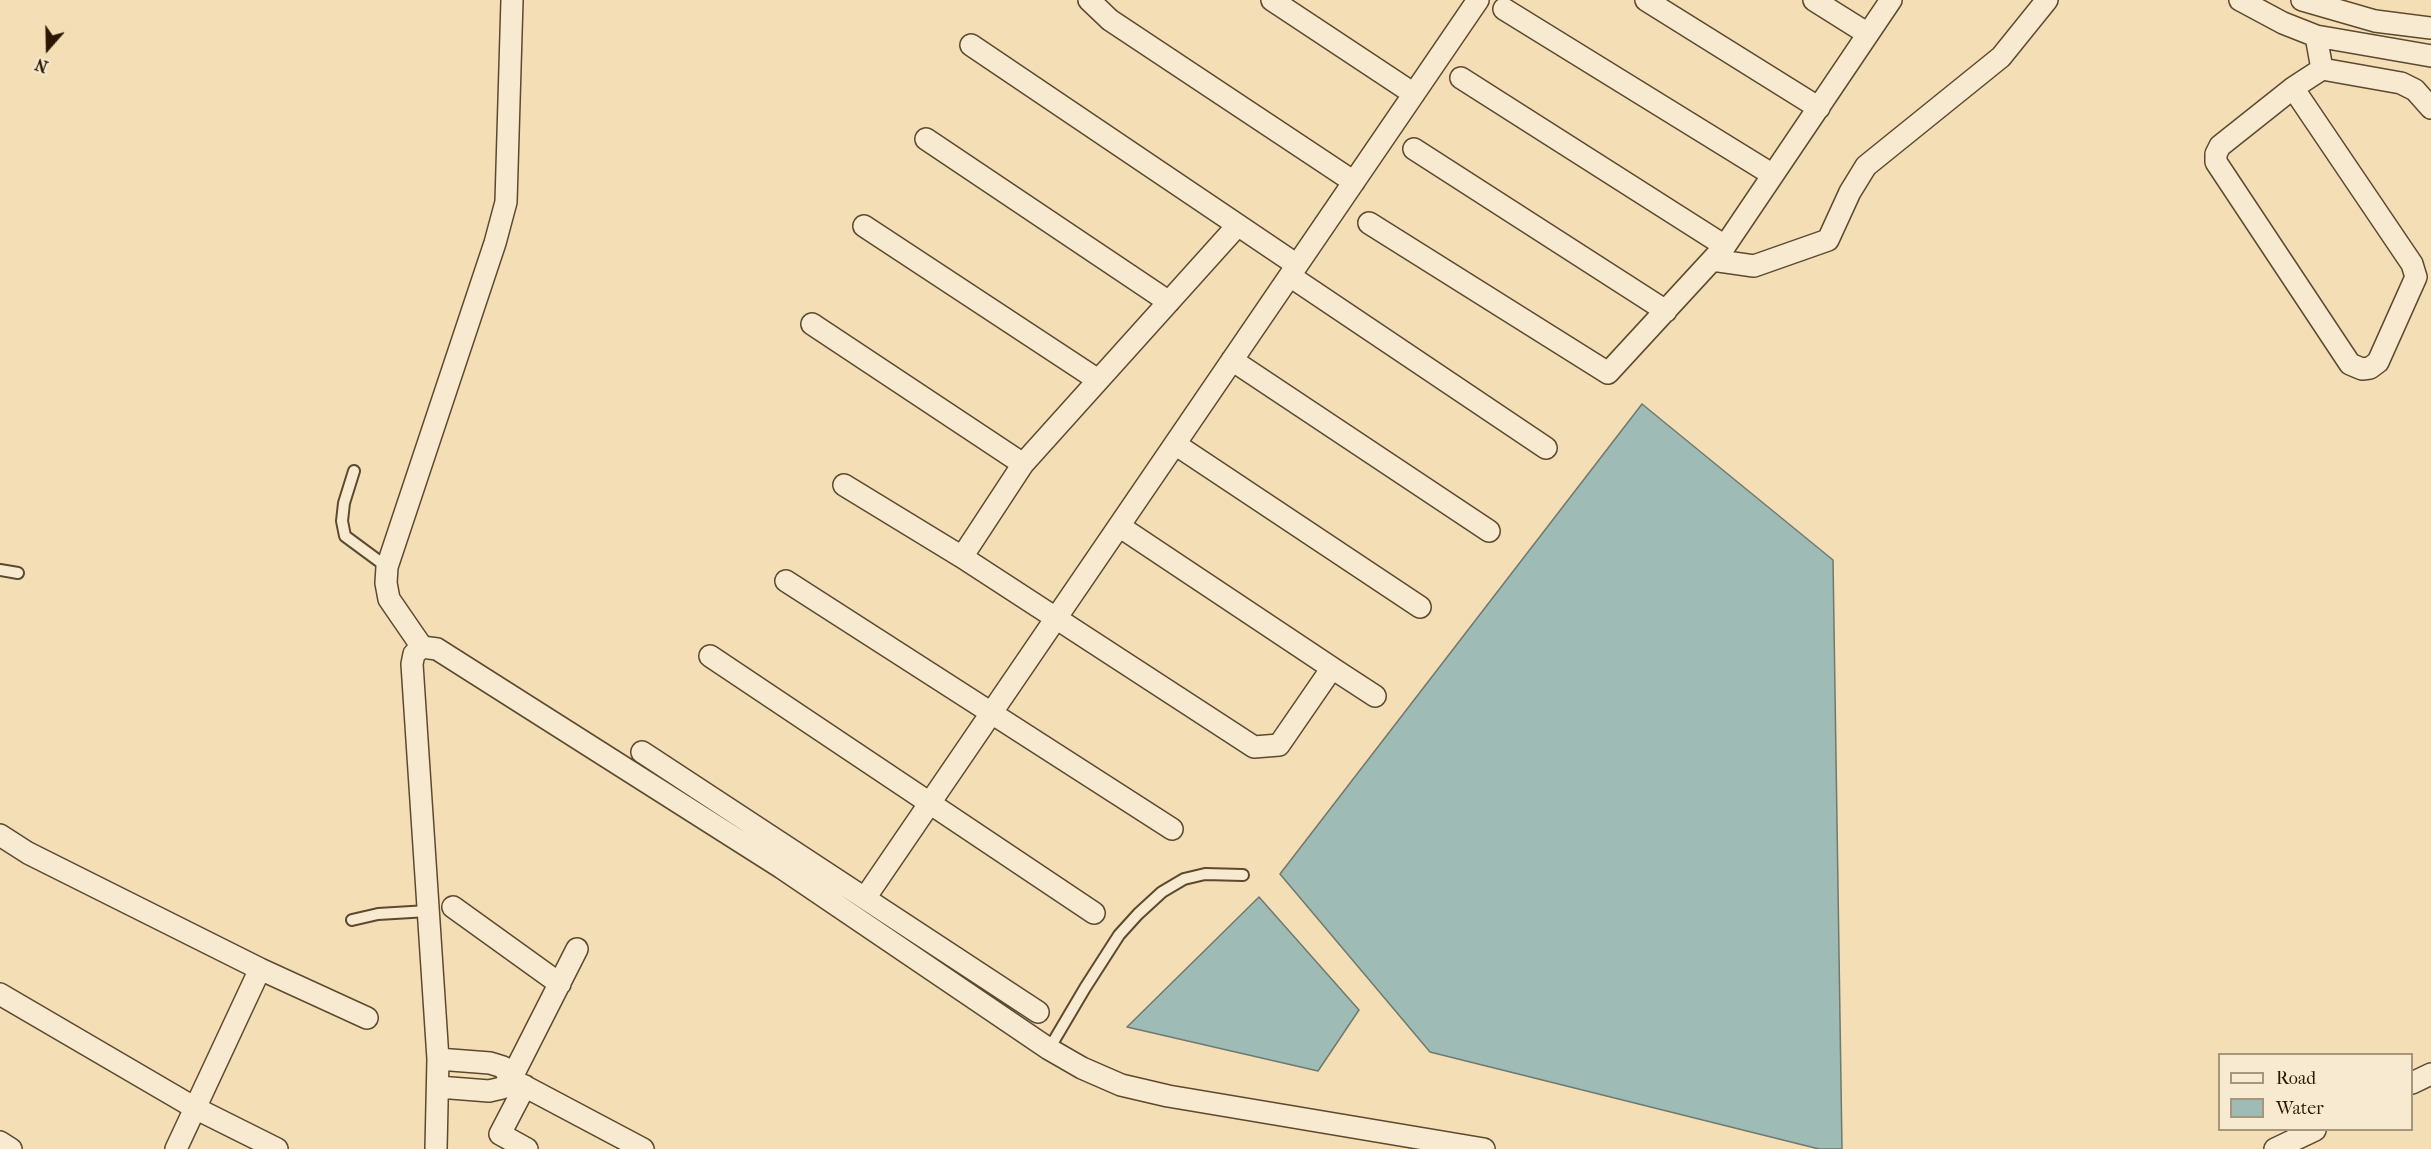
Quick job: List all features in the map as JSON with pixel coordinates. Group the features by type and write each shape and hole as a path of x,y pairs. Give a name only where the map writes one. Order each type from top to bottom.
{"street":[{"path":"512,0 506,202 495,243 383,564 389,599 422,646 438,648 782,868 1049,1049 1082,1068 1121,1085 1168,1096 1484,1149"},
{"path":"1089,0 1110,20 1354,182"},
{"path":"1272,0 1414,94"},
{"path":"1646,0 1819,108"},
{"path":"1814,0 1868,34"},
{"path":"1369,223 1608,373 1719,253 1891,0"},
{"path":"1461,78 1719,253 1754,266 1828,240 1850,192 1866,166 2001,57 2047,0"},
{"path":"2240,0 2283,23 2316,36 2431,56"},
{"path":"2302,0 2375,21 2431,28"},
{"path":"865,898 1414,94 1473,2"},
{"path":"1503,9 1773,175"},
{"path":"2316,36 2322,69"},
{"path":"971,45 1238,225 1293,271 1546,448"},
{"path":"2293,88 2412,264 2416,276 2378,362 2370,368 2362,369 2350,364 2216,162 2216,153 2220,146 2293,88 2322,69 2401,83 2415,90 2431,108"},
{"path":"926,139 1169,302"},
{"path":"1414,149 1666,310"},
{"path":"962,557 1023,464 1238,225"},
{"path":"864,226 1098,380"},
{"path":"812,324 1023,464"},
{"path":"1232,360 1489,531"},
{"path":"1175,444 1420,607"},
{"path":"844,485 962,557 1254,747 1279,746 1332,668"},
{"path":"1119,526 1375,696"},
{"path":"786,581 1172,829"},
{"path":"422,646 414,654 412,664 438,1059 436,1149"},
{"path":"710,656 1094,913"},
{"path":"642,752 1038,1012"},
{"path":"2,841 260,969 367,1018"},
{"path":"453,907 560,984"},
{"path":"527,1149 500,1134 518,1083 560,984 578,949"},
{"path":"176,1149 260,969"},
{"path":"0,994 195,1108 277,1149"},
{"path":"438,1059 490,1063 503,1067 518,1083 643,1149"},
{"path":"2413,1083 2431,1074"},
{"path":"438,1087 489,1091 518,1083"},
{"path":"2275,1149 2313,1131"},
{"path":"0,1142 11,1149"}],"lane":[{"path":"354,471 344,503 342,521 345,536 383,564"},
{"path":"0,570 18,573"},
{"path":"1049,1049 1084,988 1119,935 1162,892 1184,879 1204,874 1243,875"},
{"path":"352,920 378,914 428,911"}],"water":[{"path":"1642,404 1833,560 1842,1149 1819,1149 1430,1052 1280,874"},
{"path":"1259,897 1359,1010 1318,1071 1127,1027"}]}
